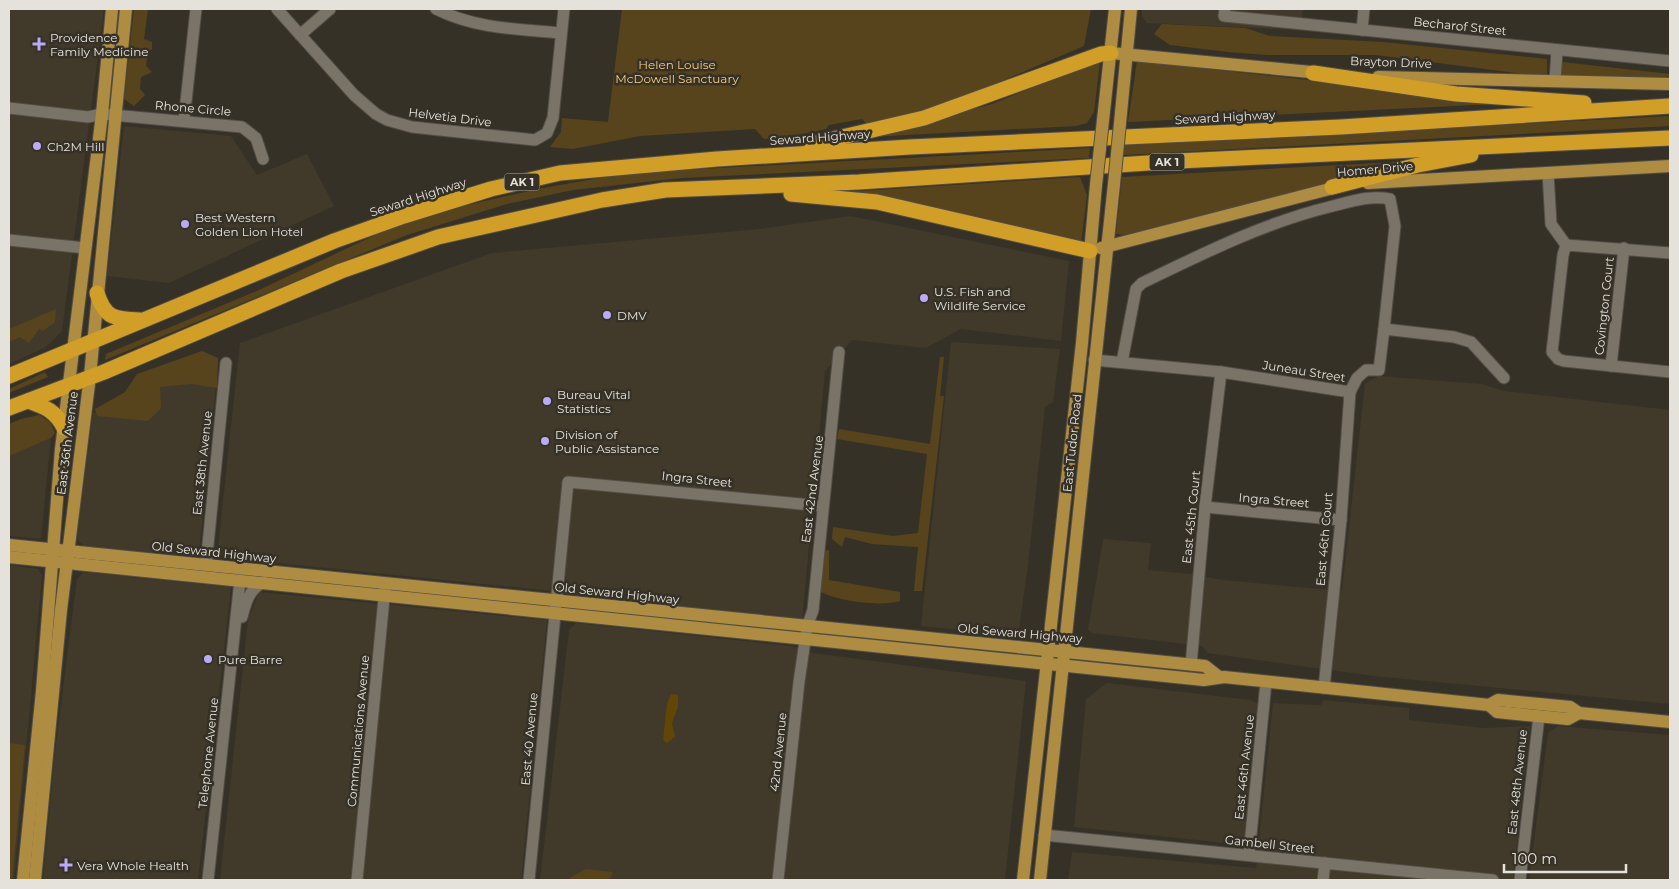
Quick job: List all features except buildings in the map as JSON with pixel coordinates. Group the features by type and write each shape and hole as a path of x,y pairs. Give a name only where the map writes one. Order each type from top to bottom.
{"highway":[{"path":"717,159 825,142 924,118 1101,54 1111,53"},
{"path":"1314,73 1456,94 1638,107"},
{"name":"Seward Highway","path":"9,376 334,241 404,216 491,189 560,174 717,159 910,146 1480,119 1670,106"},
{"name":"AK 1","path":"9,408 341,271 438,237 602,200 664,190 859,182 1178,161 1670,138"},
{"path":"1332,187 1418,165 1535,144"},
{"path":"664,190 811,194 877,202 1090,251"},
{"path":"97,293 101,307 109,316 121,320 144,321"},
{"path":"28,401 44,406 58,415 64,428"}],"main road":[{"name":"East 36th Avenue","path":"34,880 68,557 90,376 108,115 112,9"},
{"name":"East 36th Avenue","path":"23,880 69,383 85,248 126,9"},
{"name":"East Tudor Road","path":"1023,880 1082,343 1096,185 1115,9"},
{"name":"East Tudor Road","path":"1040,880 1132,9"},
{"name":"Brayton Drive","path":"1111,53 1314,73 1378,77 1670,84"},
{"name":"Homer Drive","path":"1090,251 1332,187 1400,180 1548,174 1670,166"},
{"name":"Old Seward Highway","path":"9,545 54,556"},
{"name":"Old Seward Highway","path":"9,557 54,556 206,565 296,575 385,589"},
{"name":"Old Seward Highway","path":"68,557 240,580 385,589 806,633 1046,664 1204,680 1219,676 1488,705 1497,712 1568,719 1579,713"},
{"path":"240,580 252,574 274,577 296,575"},
{"name":"Old Seward Highway","path":"806,633 1063,651 1205,666 1219,676"},
{"name":"Old Seward Highway","path":"1488,705 1498,700 1554,705 1570,707 1579,713 1670,722"},
{"path":"1539,716 1554,705"},
{"path":"36,754 40,764 36,822 40,828"}],"street":[{"path":"184,120 196,9"},
{"name":"Helvetia Drive","path":"277,9 354,95 370,110 387,120 412,128 528,140 535,140 547,133 553,118 562,33"},
{"path":"300,35 330,9"},
{"path":"436,9 465,22 482,26 562,33 564,9"},
{"name":"Becharof Street","path":"1225,9 1224,16 1670,61"},
{"path":"1362,30 1364,9"},
{"path":"1554,81 1557,50"},
{"name":"Rhone Circle","path":"9,108 88,116 108,115 184,120 247,129 256,138 263,159"},
{"path":"1548,174 1551,224 1566,245"},
{"path":"1122,362 1136,289 1142,283 1242,236 1308,212 1371,196 1390,199 1393,210 1394,226 1384,329 1454,337 1471,342 1504,378"},
{"path":"9,240 85,248"},
{"path":"1566,245 1670,253"},
{"path":"1566,245 1563,254 1552,352 1558,359 1564,361 1670,372"},
{"name":"Covington Court","path":"1611,366 1624,248"},
{"name":"Juneau Street","path":"1094,360 1221,372 1350,392 1358,378 1366,370 1379,370 1384,329"},
{"name":"East 42nd Avenue","path":"806,633 813,610 839,352"},
{"name":"East 38th Avenue","path":"206,565 226,363"},
{"name":"East 45th Court","path":"1191,665 1205,508 1221,372"},
{"name":"East 46th Court","path":"1324,688 1341,520 1350,392"},
{"name":"Ingra Street","path":"568,482 822,506"},
{"name":"East 40 Avenue","path":"529,880 554,607 568,482"},
{"name":"Ingra Street","path":"1205,508 1341,520"},
{"name":"Telephone Avenue","path":"208,880 240,580"},
{"name":"Telephone Avenue","path":"235,629 240,623 247,598 255,586 264,582"},
{"name":"Communications Avenue","path":"357,880 385,589"},
{"name":"42nd Avenue","path":"778,880 806,633"},
{"name":"East 46th Avenue","path":"1249,856 1266,682"},
{"name":"East 48th Avenue","path":"1520,880 1539,716"},
{"name":"Gambell Street","path":"1044,835 1493,880"},
{"path":"1324,880 1325,863"}],"shaded area":[{"path":"9,9 104,9 62,331 46,347 9,364"},
{"path":"1142,9 1303,9 1301,30 1147,23 1142,17"},
{"path":"124,126 231,136 257,175 307,154 334,206 169,283 107,276"},
{"path":"851,216 1069,261 1061,341 961,329 926,348 852,340 825,371 802,622 543,590 217,557 240,343 492,253 759,229"},
{"path":"951,342 1060,349 1053,402 1045,407 1028,565 1018,636 921,626"},
{"path":"217,376 199,551 193,555 86,548 77,539 93,413 154,383"},
{"path":"1379,376 1481,384 1504,391 1670,410 1670,704 1374,676 1207,653 1202,646 1092,633 1088,630 1103,539 1151,543 1148,570 1191,574 1222,580 1342,591 1365,383"},
{"path":"51,438 41,539 9,536 9,455"},
{"path":"9,565 38,569 42,575 14,880 9,880"},
{"path":"84,572 231,587 198,880 43,880 55,752 77,579"},
{"path":"259,592 547,620 521,880 220,880 248,620"},
{"path":"576,623 791,646 813,653 1026,681 1005,880 540,880 569,630"},
{"path":"1107,683 1250,700 1258,704 1244,845 1074,827 1086,699"},
{"path":"671,694 678,695 678,707 672,723 675,737 667,743 663,740 667,704"},
{"path":"1323,700 1409,708 1409,720 1484,728 1530,726 1513,880 1068,880 1072,852 1256,868 1273,703 1321,705"},
{"path":"1558,726 1670,735 1670,880 1529,880 1548,733"}],"green space":[{"path":"134,9 148,9 144,39 152,42 152,49 148,52 146,66 152,72 141,77 140,89 145,95 134,106 124,99"},
{"name":"Helen Louise McDowell Sanctuary","path":"622,9 1091,9 1084,46 929,112 868,125 862,119 829,125 826,129 793,136 764,139 755,129 640,136 573,149 550,147 561,132 562,118 608,122"},
{"path":"1162,24 1245,28 1270,36 1383,42 1547,59 1547,77 1376,55 1268,55 1170,45 1154,34"},
{"path":"1137,61 1496,101 1496,104 1128,122"},
{"path":"1100,62 1094,112 1087,123 1076,126 870,137 992,104 1092,63"},
{"path":"1562,62 1670,74 1670,79 1561,78"},
{"path":"1670,116 1670,126 1123,155 1124,145"},
{"path":"1090,148 1089,158 682,178 573,190 507,204 407,235 105,360 106,354 259,290 388,229 467,205 538,189 627,173"},
{"path":"1413,161 1124,235 1116,234 1122,177"},
{"path":"1080,177 1087,195 1081,243 844,192"},
{"path":"56,309 55,322 43,331 39,329 29,343 20,337 9,342 9,329"},
{"path":"202,351 218,358 217,388 191,384 160,387 161,408 148,421 97,416 95,409 125,392 137,374"},
{"path":"940,357 944,357 940,396 944,396 922,591 914,591 918,547 872,544 845,537 842,547 832,539 833,527 893,536 918,533 927,454 837,439 839,429 930,444"},
{"path":"45,372 48,377 9,393 9,389"},
{"path":"39,415 50,422 55,433 51,438 9,456 9,424"},
{"path":"829,550 829,580 900,592 900,601 892,603 859,602 836,598 819,591 821,552"},
{"path":"9,743 25,745 12,880 9,880"},
{"path":"586,869 613,872 609,880 566,880"}],"place":[{"name":"Providence Family Medicine","path":"39,44"},
{"name":"Ch2M Hill","path":"37,146"},
{"name":"Best Western Golden Lion Hotel","path":"185,224"},
{"name":"U.S. Fish and Wildlife Service","path":"924,298"},
{"name":"DMV","path":"607,315"},
{"name":"Bureau Vital Statistics","path":"547,401"},
{"name":"Division of Public Assistance","path":"545,441"},
{"name":"Pure Barre","path":"208,659"},
{"name":"Vera Whole Health","path":"66,865"}]}
